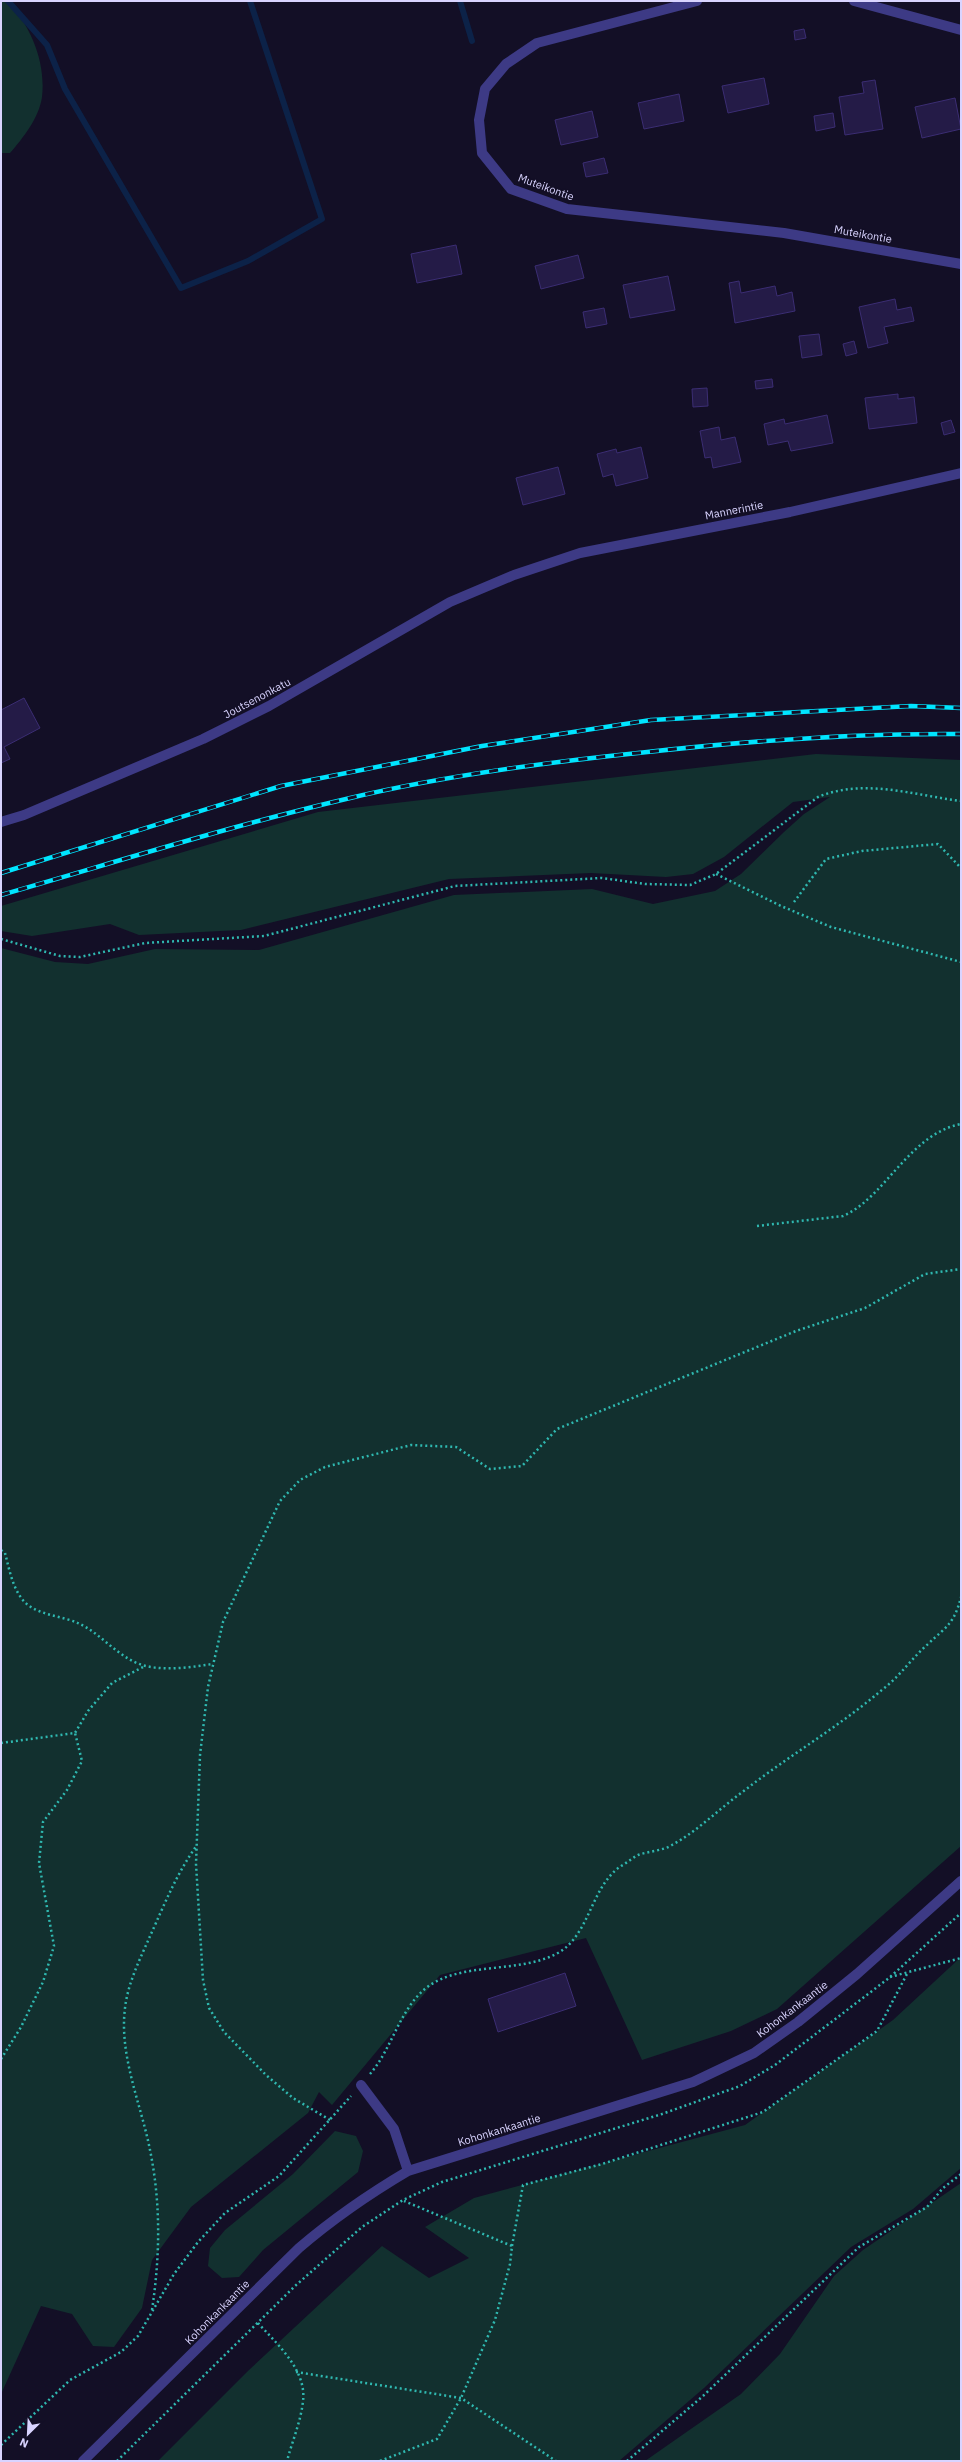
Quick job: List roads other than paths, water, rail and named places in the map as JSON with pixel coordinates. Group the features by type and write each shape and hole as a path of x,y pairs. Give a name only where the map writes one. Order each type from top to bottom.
{"street":[{"name":"Muteikontie","path":"697,1 537,43 506,64 485,89 479,120 482,153 511,189 567,209 784,233 961,264"},
{"path":"854,1 961,30"},
{"name":"Mannerintie","path":"514,575 580,553 790,512 961,473"},
{"name":"Joutsenonkatu","path":"1,822 24,815 203,739 269,706 450,602 514,575"},
{"name":"Kohonkankaantie","path":"83,2461 299,2248 336,2217 367,2195 408,2171 693,2082 754,2053 798,2022 857,1974 961,1881"},
{"path":"361,2085 394,2129 408,2171"}],"waterway":[{"path":"8,1 47,45 65,89 181,288 248,261 322,219 250,1"},
{"path":"460,1 472,41"}],"railway":[{"path":"1,873 281,786 482,746 651,720 911,706 961,708"},
{"path":"1,895 259,821 346,799 455,777 565,761 718,745 840,736 961,734"}]}
